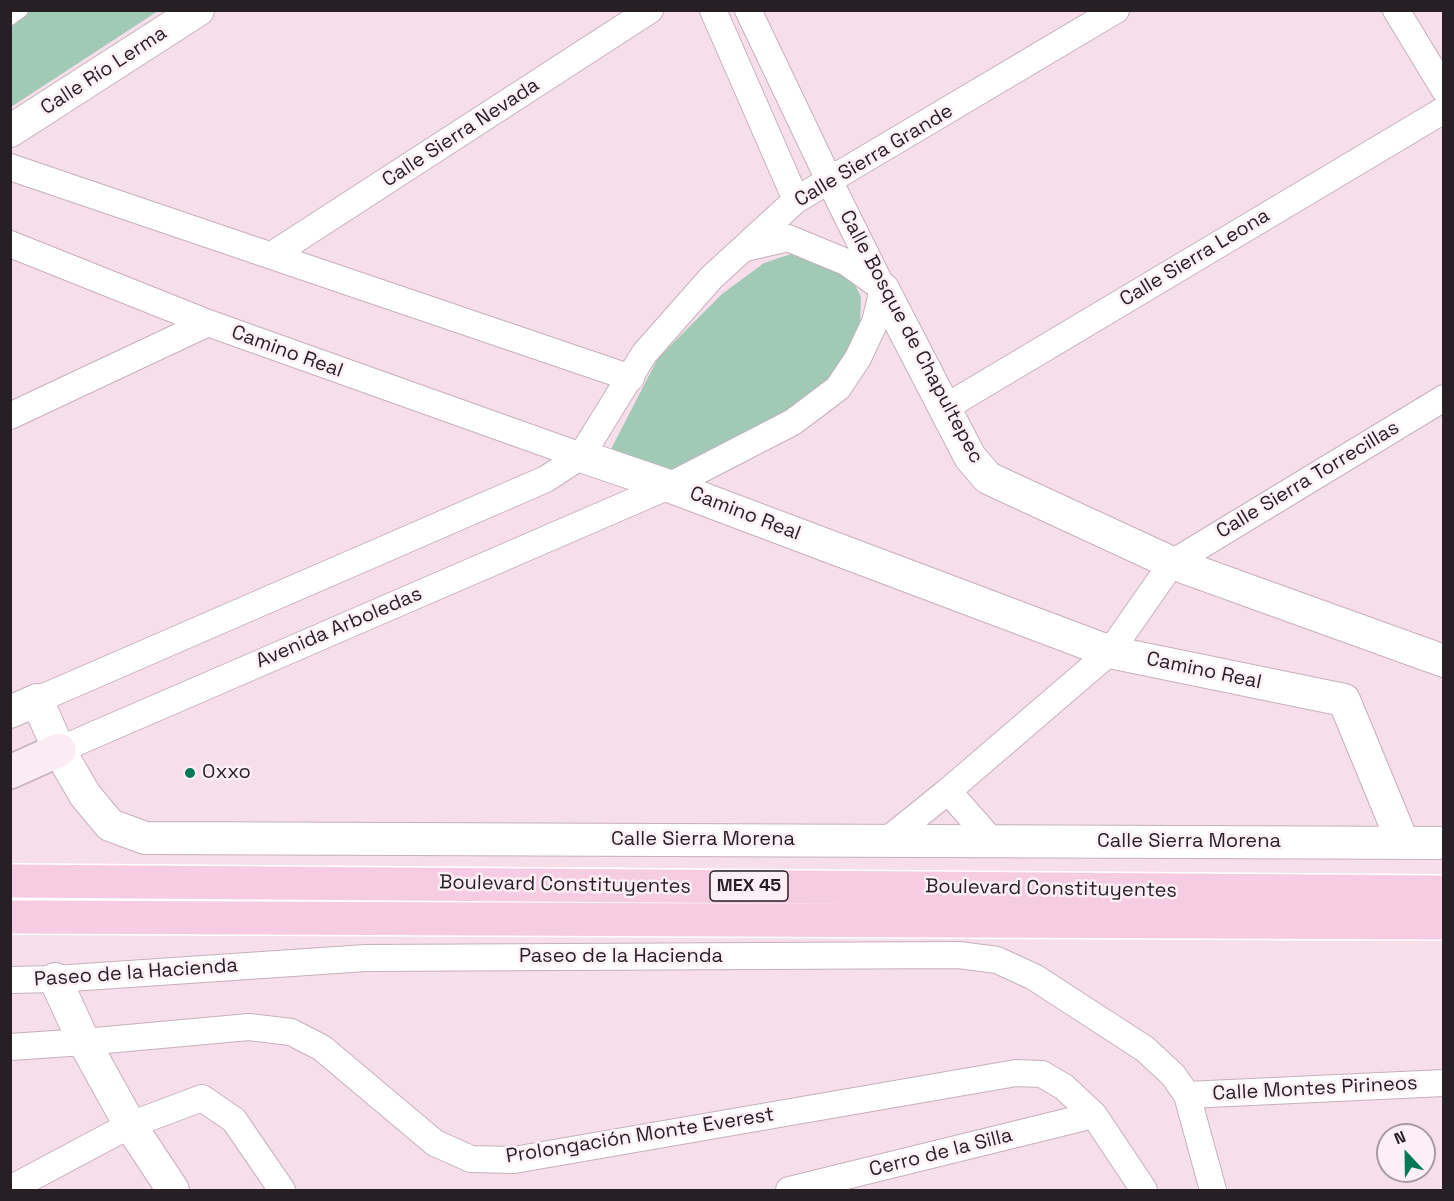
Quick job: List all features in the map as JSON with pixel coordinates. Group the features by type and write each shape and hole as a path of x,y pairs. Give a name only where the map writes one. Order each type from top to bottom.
{"highway":[{"name":"Boulevard Constituyentes","path":"10,881 1443,892"},
{"name":"Boulevard Constituyentes","path":"10,917 1443,923"}],"main road":[{"name":"Avenida Arboledas","path":"10,772 59,750"}],"street":[{"name":"Calle Río Lerma","path":"10,131 198,10"},
{"name":"Calle Sierra Nevada","path":"272,255 650,10"},
{"path":"712,10 796,200"},
{"name":"Calle Bosque de Chapultepec","path":"748,10 883,289 946,406 970,457 988,478 1172,563 1443,662"},
{"name":"Calle Sierra Grande","path":"581,456 644,354 711,278 796,200 830,182 1116,10"},
{"path":"1396,10 1443,89"},
{"name":"Calle Sierra Leona","path":"946,406 1443,110"},
{"path":"10,167 631,378"},
{"path":"669,486 793,422 838,388 858,358 871,331 883,289 846,262 788,238 741,249"},
{"name":"Camino Real","path":"10,244 208,323 669,486 1110,651 1344,700 1403,843"},
{"path":"10,416 208,323"},
{"name":"Calle Sierra Torrecillas","path":"1172,563 1443,398"},
{"path":"24,706 546,479 581,456"},
{"name":"Avenida Arboledas","path":"59,750 669,486"},
{"path":"886,841 948,791 1110,651 1172,563"},
{"name":"Calle Sierra Morena","path":"24,706 59,750 86,795 110,825 145,838 1443,843"},
{"path":"948,791 993,842"},
{"name":"Paseo de la Hacienda","path":"10,980 366,958 959,955 997,960 1034,977 1145,1048 1173,1075 1187,1095"},
{"path":"55,979 84,1042 130,1125 173,1191"},
{"name":"Prolongación Monte Everest","path":"10,1047 249,1027 291,1032 322,1048 435,1143 471,1159 514,1160 1016,1072 1042,1074 1064,1087 1094,1115 1144,1191"},
{"name":"Calle Montes Pirineos","path":"1187,1095 1443,1083"},
{"path":"1187,1095 1213,1191"},
{"path":"10,1188 130,1125 202,1098 234,1120 282,1191"},
{"name":"Cerro de la Silla","path":"789,1191 1094,1115"}],"lane":[{"path":"10,18 21,10"}],"green space":[{"path":"11,11 158,11 11,107"},
{"path":"791,254 821,258 850,275 861,297 860,327 852,354 795,417 680,476 609,453 658,358 722,294 764,263"}],"place":[{"name":"Oxxo","path":"190,773"}]}
